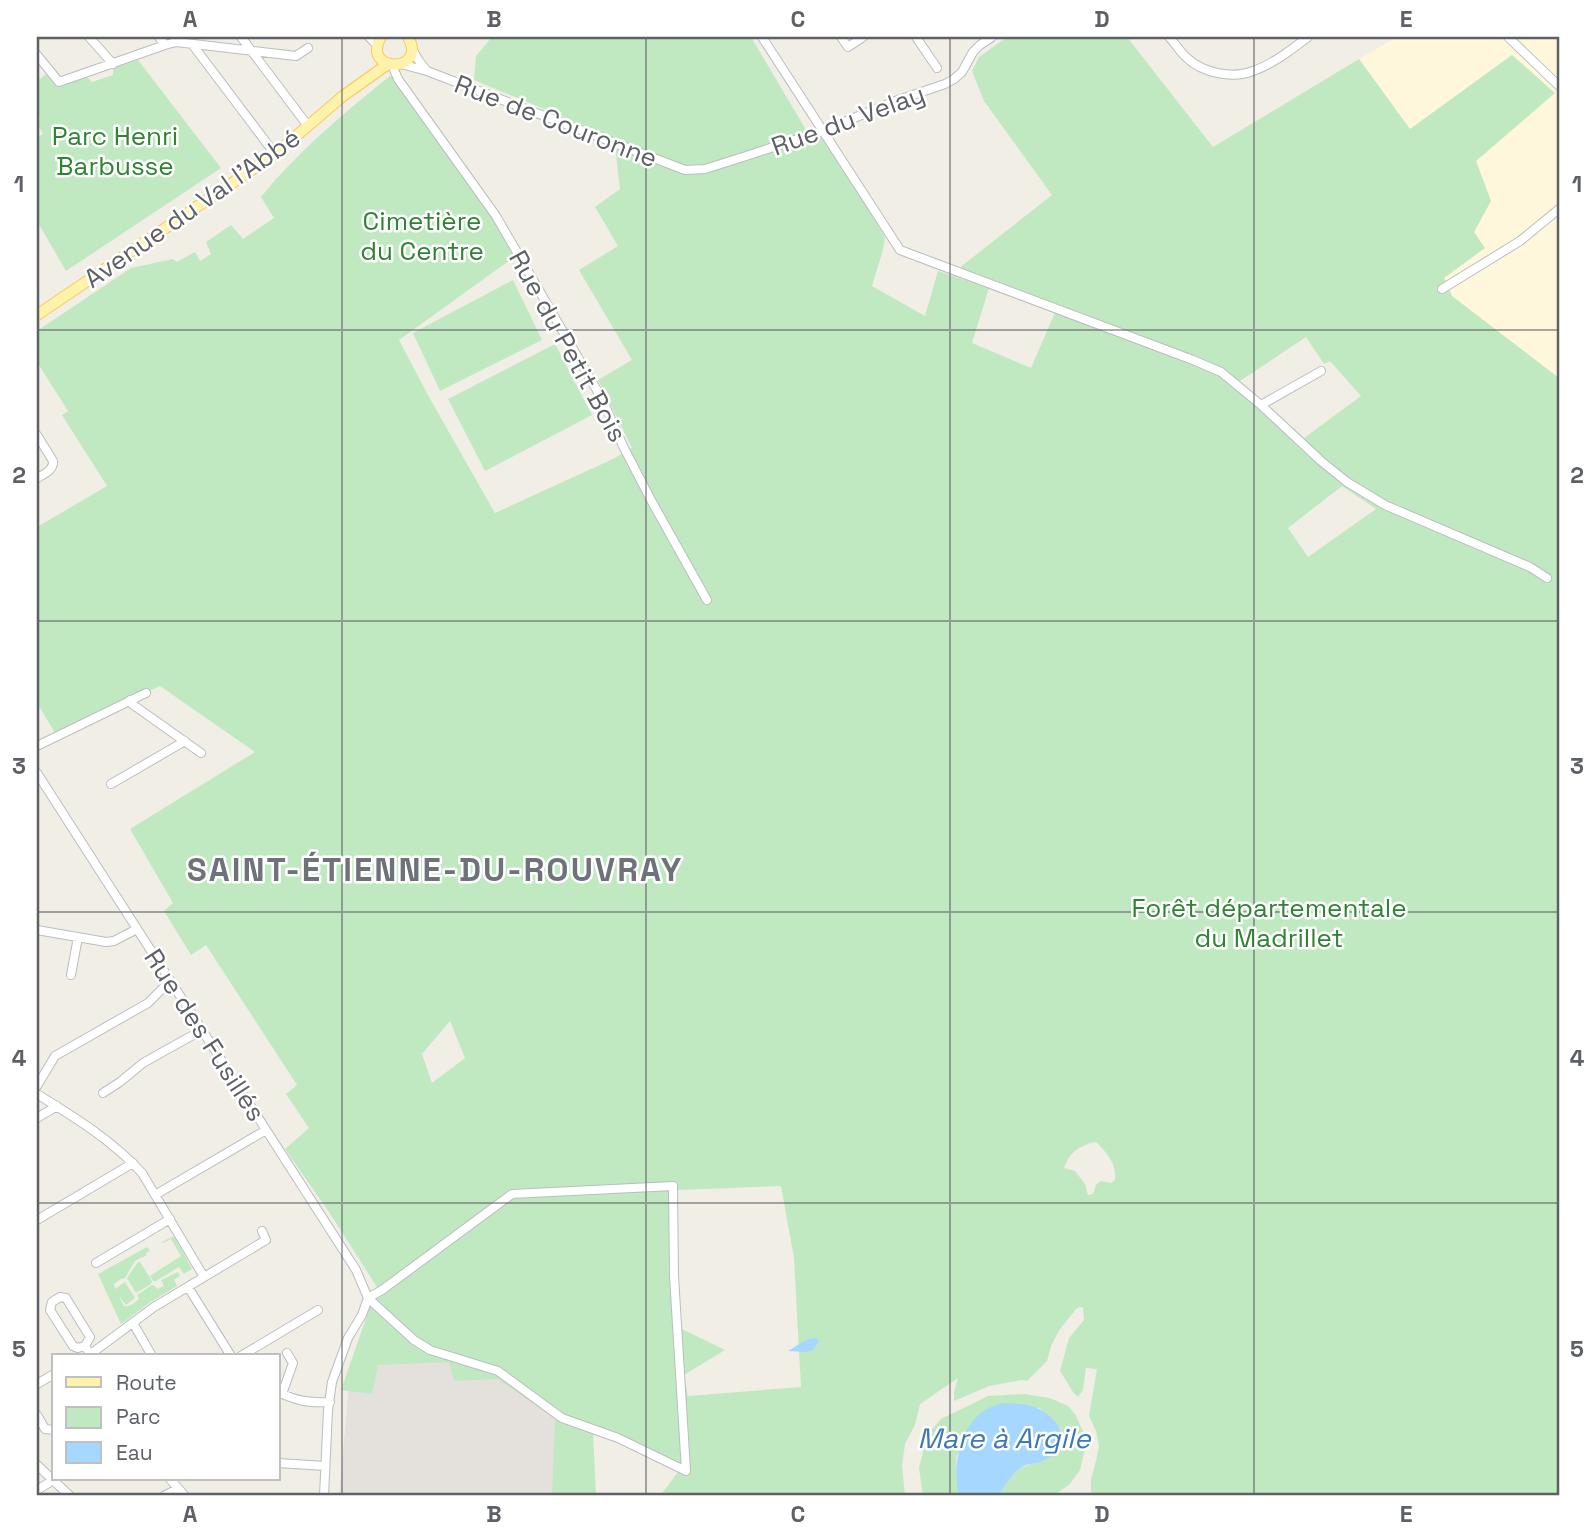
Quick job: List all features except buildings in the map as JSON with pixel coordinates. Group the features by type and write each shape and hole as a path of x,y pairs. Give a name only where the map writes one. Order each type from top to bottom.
{"main road":[{"name":"Avenue du Val l'Abbé","path":"343,96 394,64 408,59 411,41"},
{"name":"Avenue du Val l'Abbé","path":"37,315 275,154 343,96 374,64 377,60 376,43"},
{"path":"376,43 380,58 394,64"}],"street":[{"path":"89,37 113,64"},
{"path":"159,37 165,45"},
{"path":"241,37 308,126"},
{"path":"762,37 900,250 1221,372 1321,461 1357,488 1385,505 1530,568 1547,578"},
{"path":"841,37 848,47 863,37"},
{"path":"916,37 937,68"},
{"path":"1170,37 1187,58 1212,73 1235,74 1251,72 1287,53 1308,37"},
{"path":"1508,37 1559,86"},
{"name":"Rue du Velay","path":"685,170 705,169 822,131 945,84 962,72 974,52 989,38"},
{"name":"Rue de Couronne","path":"411,41 427,71"},
{"path":"37,55 59,82 176,42 296,56 308,48"},
{"path":"192,44 275,154"},
{"name":"Rue de Couronne","path":"394,64 427,71 685,170"},
{"name":"Rue du Petit Bois","path":"394,64 398,79 496,216 602,399 652,502 707,600"},
{"path":"1442,289 1520,240 1559,209"},
{"path":"1261,405 1321,371"},
{"path":"37,435 54,465 37,478"},
{"path":"37,746 146,693"},
{"path":"130,700 201,753"},
{"path":"111,783 185,741"},
{"name":"Rue des Fusillés","path":"37,773 356,1270 369,1298"},
{"path":"37,930 106,942 114,941 137,929"},
{"path":"71,975 78,937"},
{"path":"37,1086 55,1056 148,1003 170,981"},
{"path":"103,1093 143,1063 202,1030"},
{"path":"37,1094 116,1146 133,1163 142,1173 204,1277"},
{"path":"37,1118 57,1106"},
{"path":"155,1195 266,1130"},
{"path":"37,1220 133,1163"},
{"path":"324,1496 332,1382 342,1353 369,1298 512,1194 673,1186 674,1276 685,1471 618,1438 562,1418 498,1371 430,1350 414,1340 369,1298"},
{"path":"96,1263 170,1219"},
{"path":"93,1354 154,1307 267,1240 262,1231"},
{"path":"188,1287 230,1354"},
{"path":"60,1297 66,1298 90,1337 85,1346 73,1346 50,1310 52,1302 60,1297"},
{"path":"245,1354 318,1310"},
{"path":"132,1323 151,1354"},
{"path":"85,1346 89,1354"},
{"path":"287,1353 293,1363 280,1393 302,1402 330,1402"},
{"path":"37,1415 45,1429 52,1430"},
{"path":"280,1463 325,1466"},
{"path":"37,1465 52,1477"},
{"path":"37,1490 52,1480"},
{"path":"55,1480 70,1496"},
{"path":"171,1480 185,1496"},
{"path":"164,1496 177,1489"}],"shaded area":[{"path":"1397,37 1559,37 1559,378 1452,296 1444,277 1491,201 1476,161 1554,93 1512,55 1410,129 1359,59"},
{"path":"448,1359 498,1378 556,1419 558,1496 339,1496 349,1384 376,1362"}],"green space":[{"path":"492,37 751,37 812,140 823,136 885,237 872,286 925,316 938,271 989,288 972,343 1031,368 1054,315 1056,304 958,269 1052,195 984,101 972,71 979,57 1007,37 1127,37 1213,147 1359,59 1410,129 1512,55 1555,93 1476,161 1491,201 1474,232 1485,248 1444,278 1452,296 1559,378 1559,1496 1091,1496 1091,1479 1099,1446 1089,1416 1097,1369 1086,1368 1083,1390 1078,1397 1060,1371 1069,1338 1084,1320 1083,1307 1077,1308 1060,1329 1047,1361 1027,1381 989,1386 954,1401 958,1378 920,1404 915,1425 905,1444 902,1466 905,1496 660,1496 678,1472 616,1441 593,1433 596,1496 552,1496 555,1419 498,1379 454,1381 449,1362 378,1365 372,1394 341,1390 377,1287 285,1149 309,1128 286,1094 297,1085 206,945 191,955 164,911 173,903 130,829 255,752 160,686 55,733 37,703 37,527 107,486 62,415 68,411 37,362 37,331 131,268 173,259 177,262 195,252 200,261 211,254 206,242 231,225 243,239 274,218 261,197 306,148 390,76 495,217 517,255 399,340 495,513 632,448 598,380 632,360 579,270 618,246 595,207 620,189 614,138 474,80 476,56","holes":["1306,337 1324,364 1330,361 1361,396 1304,438 1240,381","1342,486 1376,509 1308,557 1288,528","450,1021 465,1058 432,1083 422,1054","1096,1142 1110,1159 1115,1174 1115,1180 1111,1183 1101,1181 1096,1185 1093,1194 1088,1195 1085,1184 1075,1171 1064,1168 1072,1154 1085,1145","781,1186 794,1258 801,1387 688,1396 684,1375 725,1350 680,1328 678,1190"]},
{"name":"Parc Henri Barbusse","path":"138,60 221,168 66,271 37,221 37,138 43,134 37,123 40,119 37,114 37,81 46,74 57,87 87,77 92,82 113,75 113,68"},
{"path":"513,280 542,340 440,391 413,333"},
{"path":"555,344 592,415 485,471 448,399"},
{"path":"174,1236 192,1269 184,1274 179,1267 153,1281 150,1276 181,1256 171,1239 162,1242"},
{"path":"147,1247 150,1251 147,1255 135,1261 125,1278 114,1284 115,1289 125,1282 135,1298 126,1305 119,1296 124,1306 135,1303 139,1298 137,1295 152,1285 157,1289 164,1286 161,1280 178,1272 180,1276 174,1280 177,1286 121,1324 98,1274"},
{"path":"138,1262 152,1281 136,1293 127,1278"},
{"path":"1024,1394 1050,1398 1068,1406 1075,1414 1087,1440 1080,1470 1070,1484 1053,1496 998,1496 1019,1470 1040,1462 1062,1430 1039,1408 972,1423 956,1458 959,1496 923,1496 919,1468 927,1435 941,1419 988,1396"}],"water":[{"path":"816,1338 819,1341 813,1350 788,1351 805,1341"},
{"name":"Mare à Argile","path":"1003,1403 1032,1406 1048,1414 1065,1439 1048,1458 1020,1469 998,1496 959,1496 957,1461 964,1436 977,1416"}],"district":[{"name":"SAINT-ÉTIENNE-DU-ROUVRAY","path":"435,869"}],"park label":[{"name":"Cimetière du Centre","path":"422,236"},
{"name":"Forêt départementale du Madrillet","path":"1269,923"}]}
